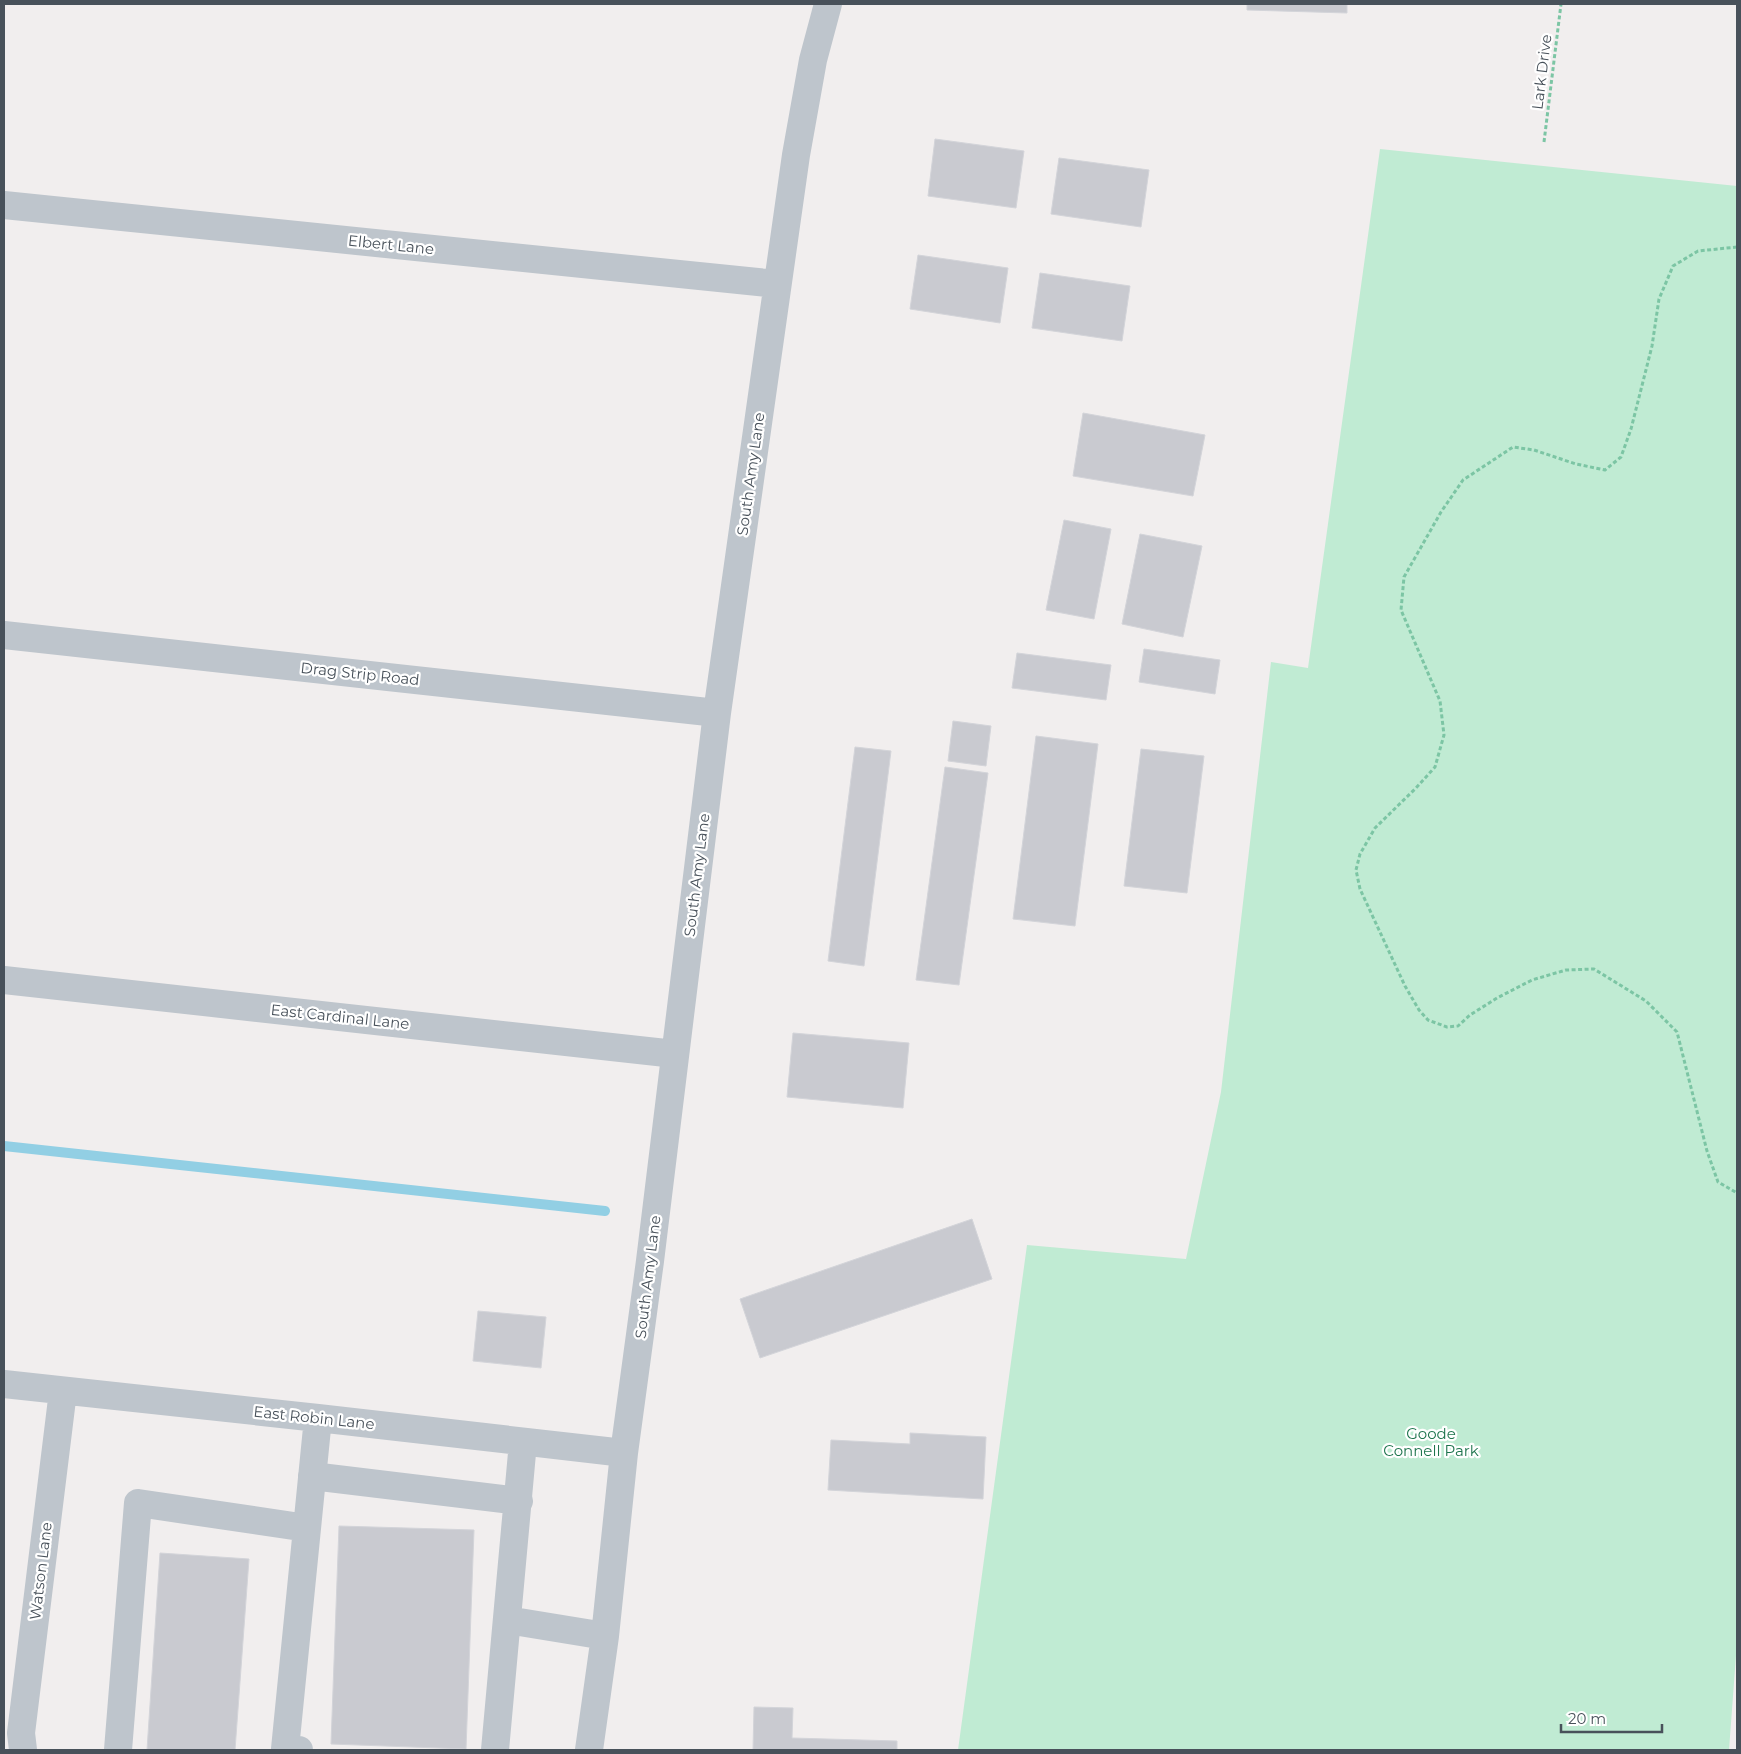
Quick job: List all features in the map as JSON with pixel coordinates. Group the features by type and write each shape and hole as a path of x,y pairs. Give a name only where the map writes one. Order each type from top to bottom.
{"street":[{"name":"South Amy Lane","path":"589,1750 605,1636 624,1453 676,1054 717,713 796,155 813,60 828,4"},
{"name":"Elbert Lane","path":"4,205 777,284"},
{"name":"Drag Strip Road","path":"4,635 717,713"},
{"name":"East Cardinal Lane","path":"4,980 676,1054"},
{"name":"East Robin Lane","path":"4,1384 624,1453"},
{"name":"Watson Lane","path":"23,1750 21,1733 63,1391"},
{"path":"299,1750 285,1749 318,1418"},
{"path":"495,1750 524,1442"},
{"path":"312,1476 519,1501"},
{"path":"118,1750 138,1502 307,1528"},
{"path":"507,1620 605,1636"}],"path":[{"name":"Lark Drive","path":"1544,142 1561,4"},
{"path":"1737,247 1698,251 1673,266 1659,299 1643,388 1632,429 1621,457 1605,470 1576,464 1534,450 1513,447 1463,480 1426,538 1404,577 1401,610 1440,701 1444,736 1435,767 1375,828 1360,854 1356,870 1360,888 1405,986 1419,1010 1428,1020 1447,1028 1458,1026 1470,1015 1497,998 1532,980 1566,970 1594,969 1646,1001 1677,1032 1707,1151 1718,1182 1737,1193"}],"green space":[{"name":"Goode Connell Park","path":"1380,149 1737,186 1737,1642 1729,1750 958,1750 1027,1245 1186,1259 1221,1092 1271,662 1308,668"}],"building":[{"path":"1247,4 1347,4 1347,13 1247,10"},
{"path":"935,139 1024,151 1016,208 928,196"},
{"path":"1059,158 1149,170 1141,227 1051,214"},
{"path":"918,255 1008,268 1000,323 910,309"},
{"path":"1040,273 1130,286 1122,341 1032,328"},
{"path":"1083,413 1205,435 1193,496 1073,476"},
{"path":"1064,520 1111,529 1094,619 1046,610"},
{"path":"1140,534 1202,546 1183,637 1122,624"},
{"path":"1144,649 1220,660 1215,694 1139,682"},
{"path":"1017,653 1111,665 1106,700 1012,688"},
{"path":"953,721 991,726 986,766 948,761"},
{"path":"1036,736 1098,744 1075,926 1013,919"},
{"path":"855,747 891,751 864,966 828,961"},
{"path":"1141,749 1204,756 1187,893 1124,886"},
{"path":"945,767 988,773 959,985 916,980"},
{"path":"793,1033 909,1043 903,1108 787,1097"},
{"path":"972,1219 992,1279 760,1358 740,1299"},
{"path":"478,1311 546,1317 541,1368 473,1361"},
{"path":"910,1433 986,1437 983,1499 828,1490 831,1440 910,1444"},
{"path":"339,1526 474,1530 466,1749 331,1744"},
{"path":"160,1553 249,1559 235,1750 147,1750"},
{"path":"754,1707 793,1708 792,1738 897,1741 897,1750 753,1750"}],"waterway":[{"path":"4,1146 605,1211"}]}
